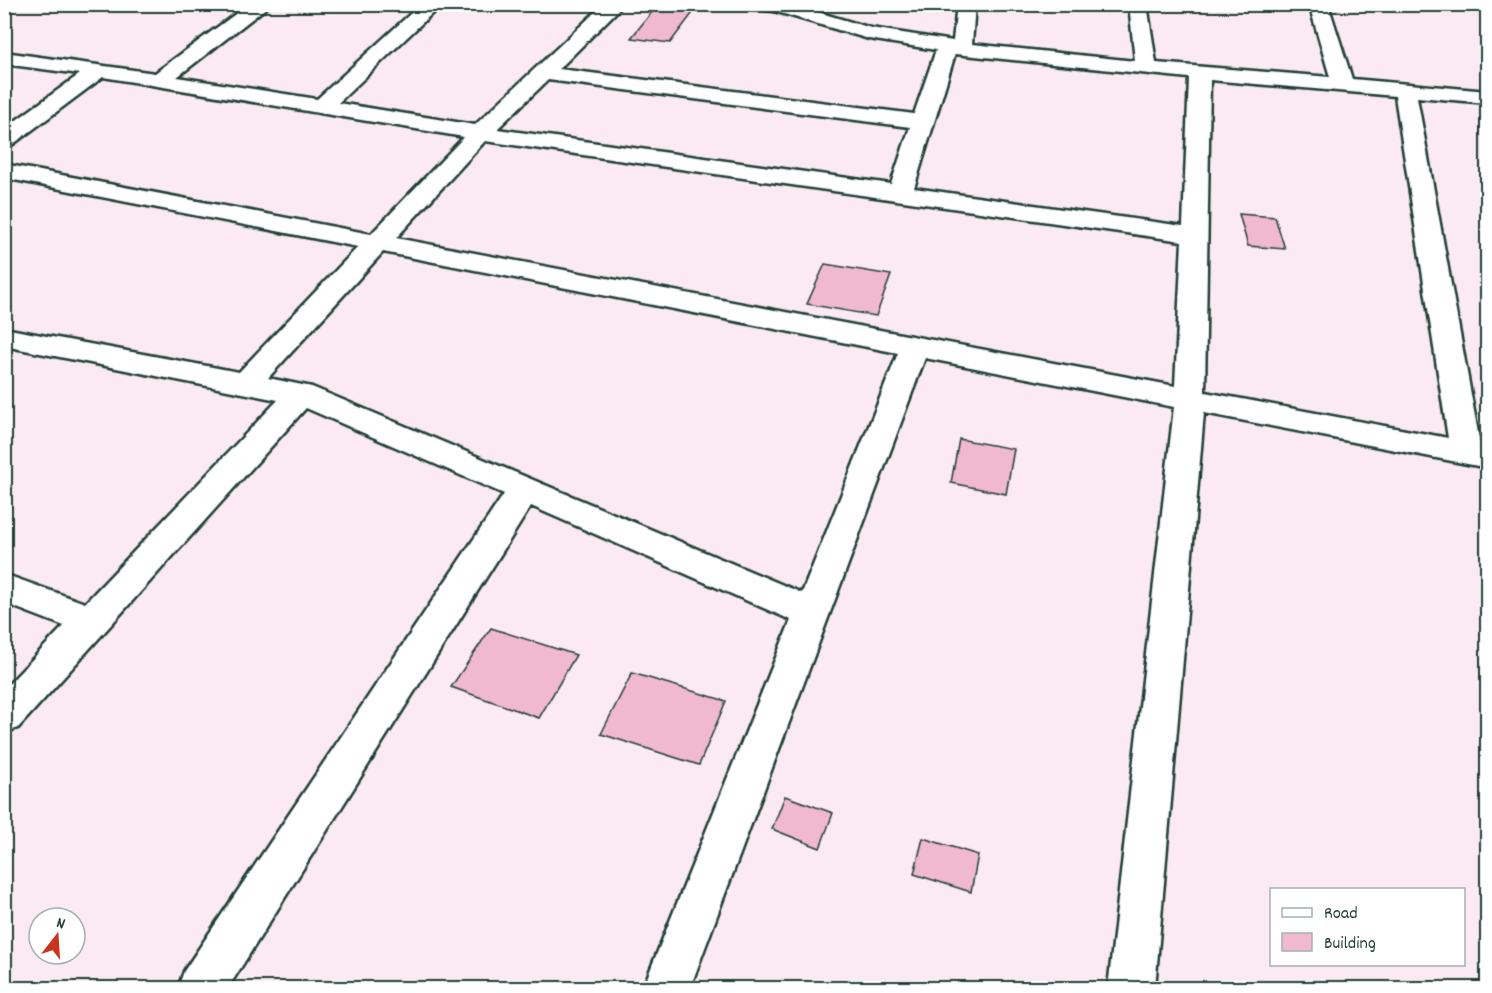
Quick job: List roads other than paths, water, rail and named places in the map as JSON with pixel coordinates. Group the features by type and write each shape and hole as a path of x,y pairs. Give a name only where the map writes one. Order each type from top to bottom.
{"street":[{"path":"159,80 262,4"},
{"path":"321,107 433,4"},
{"path":"246,383 480,133 615,4"},
{"path":"757,4 777,5 869,33 954,47 1146,68 1488,97"},
{"path":"900,193 923,122 954,47 966,4"},
{"path":"1138,4 1146,68"},
{"path":"1318,4 1343,85"},
{"path":"4,58 99,70 480,133 1195,235"},
{"path":"4,140 99,70"},
{"path":"543,73 923,122"},
{"path":"1132,988 1190,399 1200,73"},
{"path":"4,171 1477,455 1405,90"},
{"path":"4,337 301,394 812,613"},
{"path":"667,988 915,346"},
{"path":"4,716 301,394"},
{"path":"201,988 524,489"},
{"path":"4,588 92,621"}]}
